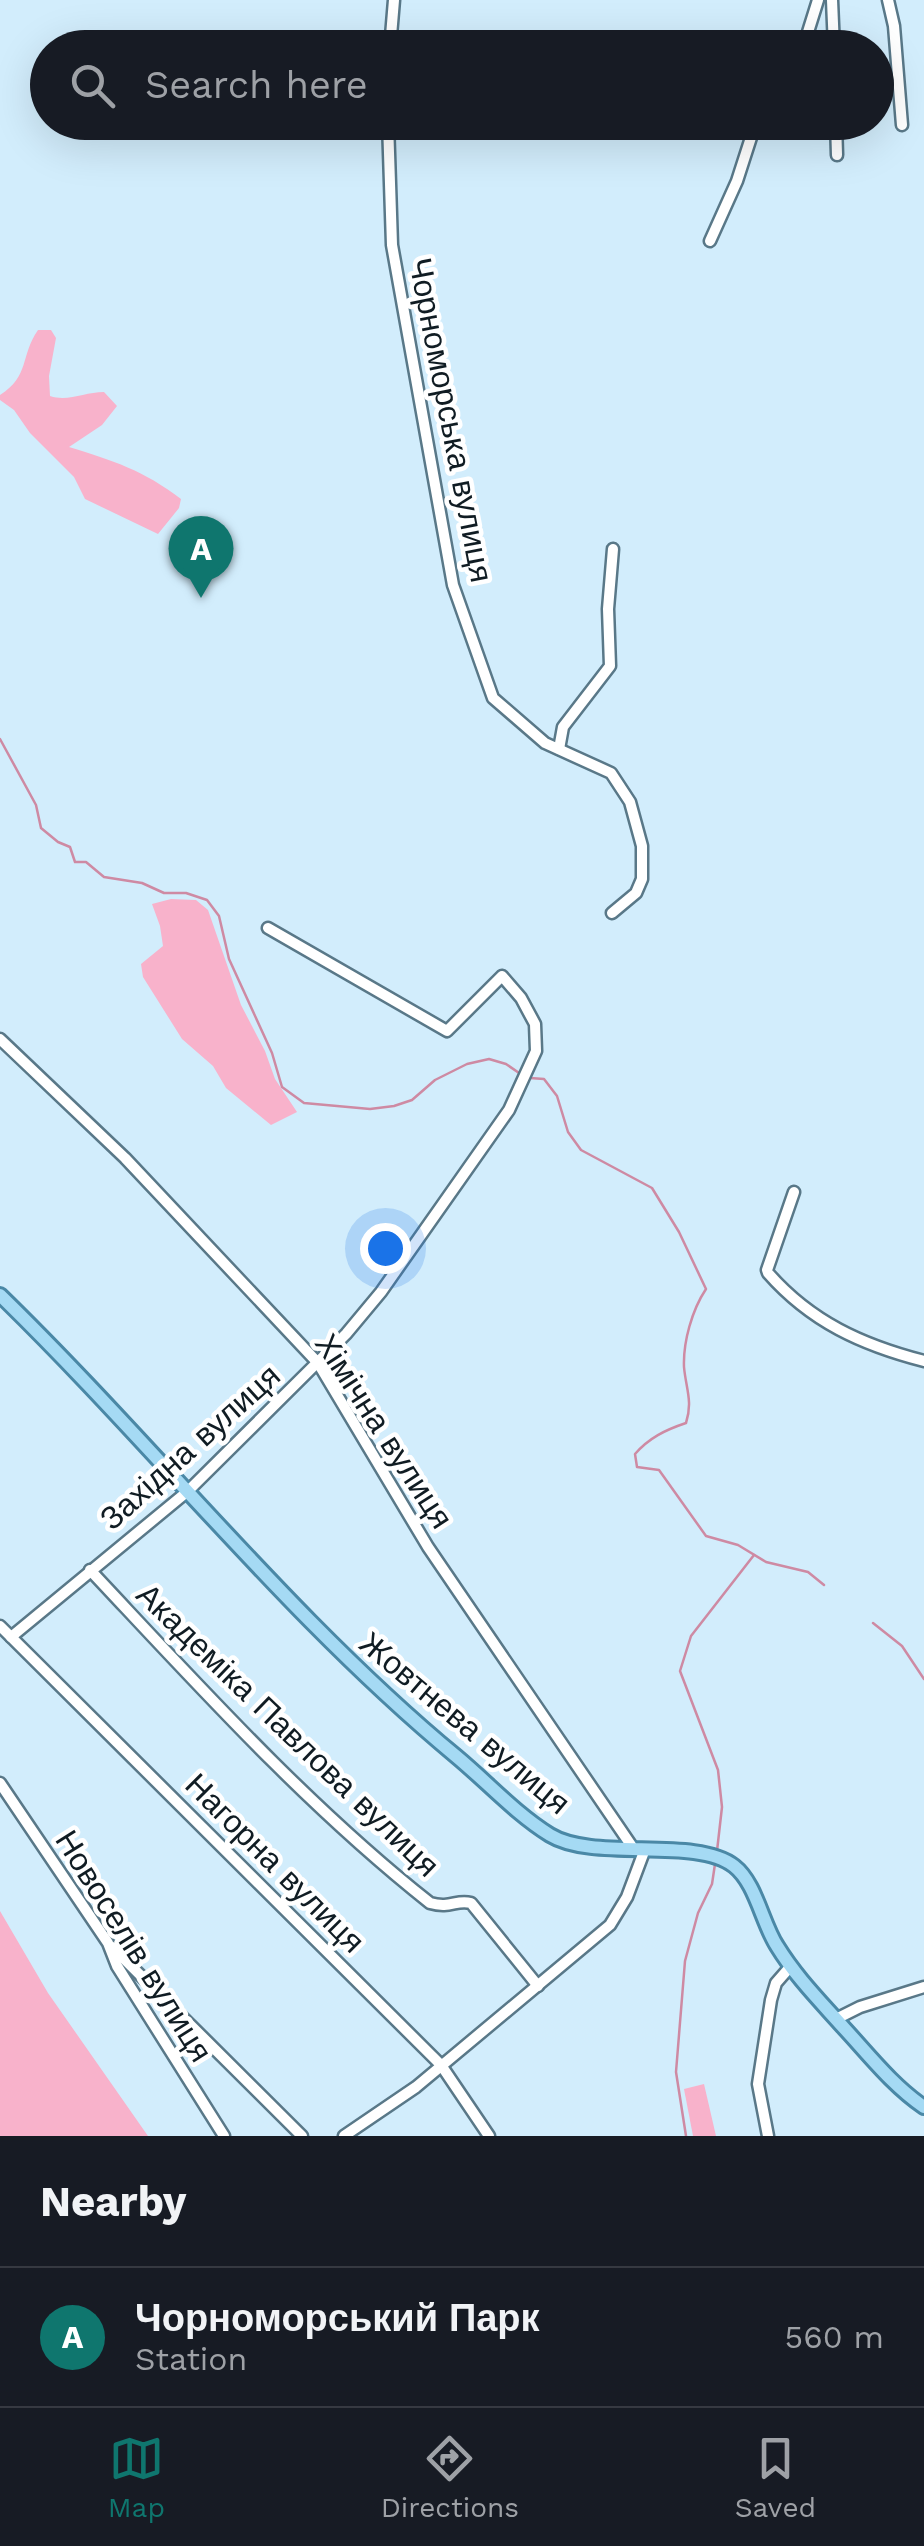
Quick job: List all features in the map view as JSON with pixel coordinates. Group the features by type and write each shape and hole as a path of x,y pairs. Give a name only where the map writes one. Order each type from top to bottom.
{"main road":[{"name":"Жовтнева вулиця","path":"0,1295 336,1650 549,1834 572,1844 715,1858 734,1866 790,1967 894,2082 924,2107"}],"street":[{"path":"392,30 394,0"},
{"path":"809,30 818,0"},
{"path":"832,0 833,30"},
{"path":"888,0 894,26 902,125"},
{"name":"Чорноморська вулиця","path":"389,140 392,245 453,585 490,694 530,732 611,773 630,802 642,846 642,879 636,893 612,914"},
{"path":"710,241 750,140"},
{"path":"837,140 837,155"},
{"path":"559,749 564,727 610,666 608,609 613,549"},
{"name":"Західна вулиця","path":"11,1637 188,1491 318,1363 381,1292 510,1110 536,1052 535,1024 521,998 502,976 447,1031 268,928"},
{"name":"Хімічна вулиця","path":"0,1039 125,1158 318,1363 428,1547 639,1848"},
{"path":"794,1192 768,1273 805,1310 851,1338 924,1361"},
{"name":"Академіка Павлова вулиця","path":"90,1570 315,1801 430,1903 451,1907 471,1902 538,1986"},
{"name":"Нагорна вулиця","path":"0,1626 441,2065 488,2136"},
{"name":"Новоселів вулиця","path":"0,1782 108,1943 117,1966 224,2136"},
{"path":"344,2136 416,2087 610,1926 627,1896 639,1848"},
{"path":"108,1943 302,2136"},
{"path":"768,2136 758,2084 771,2000 776,1984 790,1967"},
{"path":"836,2019 874,2001 924,1987"}],"shaded area":[{"path":"38,330 51,330 56,338 49,376 50,396 104,392 117,406 102,425 69,447 128,467 181,499 179,508 158,534 85,499 74,477 30,433 14,410 0,400 20,373"},
{"path":"171,899 196,900 208,910 241,1005 275,1079 297,1112 271,1125 226,1088 213,1066 182,1039 143,977 141,964 163,946 152,904"},
{"path":"0,1911 48,1993 148,2136 0,2136"},
{"path":"704,2084 716,2136 693,2136 684,2089"}],"waterway":[{"path":"0,739 36,805 41,828 70,847 75,862 86,862 104,877 207,900 219,916 229,959 272,1053 282,1087 304,1103 370,1109 394,1106 412,1100 435,1080 467,1064 489,1059 522,1075"},
{"path":"530,1078 544,1079 557,1096 568,1132 581,1150 652,1188 679,1232 706,1289 693,1316 685,1347 689,1401 686,1423 640,1448 635,1454 637,1467 659,1470 706,1536 738,1545 766,1562 808,1572 824,1585"},
{"path":"717,1851 722,1807 718,1770 680,1671 691,1636 754,1555"},
{"path":"873,1623 902,1646 924,1679"},
{"path":"686,2136 676,2072 685,1961 698,1913 712,1884 715,1864"}],"place":[{"name":"Чорноморський Парк","path":"201,598"}]}
